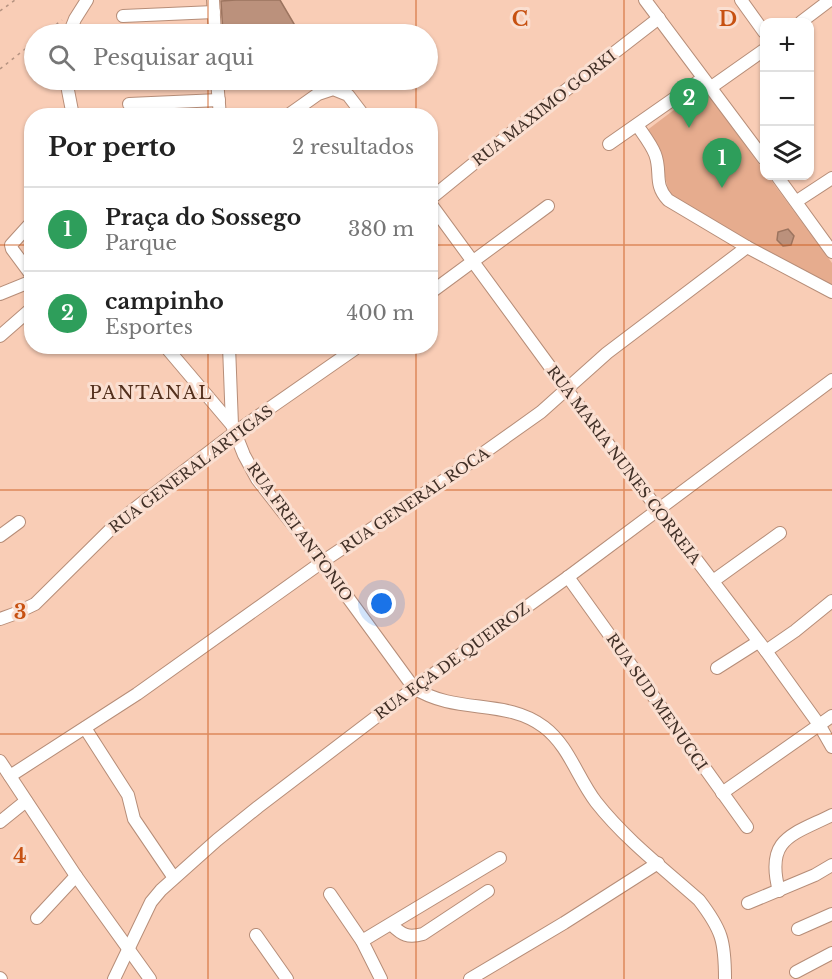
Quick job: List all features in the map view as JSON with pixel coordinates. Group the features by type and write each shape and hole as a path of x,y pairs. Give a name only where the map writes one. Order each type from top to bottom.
{"street":[{"path":"73,24 87,0"},
{"path":"645,0 706,84 760,153"},
{"path":"741,0 760,25"},
{"path":"806,18 829,0"},
{"path":"123,16 214,6 215,24"},
{"name":"RUA MAXIMO GORKI","path":"438,194 526,120 659,18"},
{"path":"609,144 637,125 760,53"},
{"path":"68,90 71,108"},
{"path":"218,90 220,108"},
{"path":"299,108 327,90"},
{"path":"336,90 348,94 358,108"},
{"path":"129,104 219,100"},
{"path":"637,125 656,155 659,185 661,192 668,200 747,247 832,292"},
{"path":"797,201 832,178"},
{"path":"780,180 832,252"},
{"path":"438,286 548,206"},
{"name":"RUA MARIA NUNES CORREIA","path":"438,212 567,390 762,646 820,726 832,747"},
{"path":"24,231 11,245 24,265"},
{"name":"RUA GENERAL ROCA","path":"10,776 137,694 322,562 541,412 633,333 747,247"},
{"path":"0,294 24,284"},
{"path":"0,336 24,315"},
{"name":"RUA FREI ANTONIO","path":"172,354 233,429 257,479 322,562 414,688"},
{"path":"229,354 233,429"},
{"name":"RUA GENERAL ARTIGAS","path":"0,619 34,604 119,521 233,429 347,354"},
{"name":"RUA EÇA DE QUEIROZ","path":"114,979 151,902 174,878 258,807 414,688 568,577 832,380"},
{"path":"0,537 19,522"},
{"path":"713,581 780,533"},
{"name":"RUA SUD MENUCCI","path":"568,577 747,827"},
{"path":"717,668 762,646 832,601"},
{"path":"414,688 435,699 454,704 516,712 545,728 566,750 596,801 699,900 719,929 724,943 725,979"},
{"path":"722,793 832,716"},
{"path":"85,728 128,795 134,819 174,878"},
{"path":"0,761 76,876 150,979"},
{"path":"0,822 26,801"},
{"path":"779,891 775,864 783,842 832,815"},
{"path":"362,941 500,858"},
{"path":"470,979 658,863"},
{"path":"748,903 815,875 832,865"},
{"path":"37,918 76,876"},
{"path":"392,924 401,934 411,937 423,934 488,891"},
{"path":"330,894 362,941 381,979"},
{"path":"798,929 832,914"},
{"path":"256,935 287,979"},
{"path":"796,972 832,953"}],"path":[{"path":"0,11 15,0"},
{"path":"0,69 24,50"}],"shaded area":[{"path":"703,88 760,166 760,180 771,180 832,263 832,289 670,197 662,164 646,131"}],"building":[{"path":"280,0 294,24 222,24 221,1"},
{"path":"788,229 794,236 791,245 783,246 777,240 778,232"}],"place":[{"name":"campinho","path":"689,128"},
{"name":"Praça do Sossego","path":"722,188"}],"district":[{"name":"PANTANAL","path":"151,393"}]}
